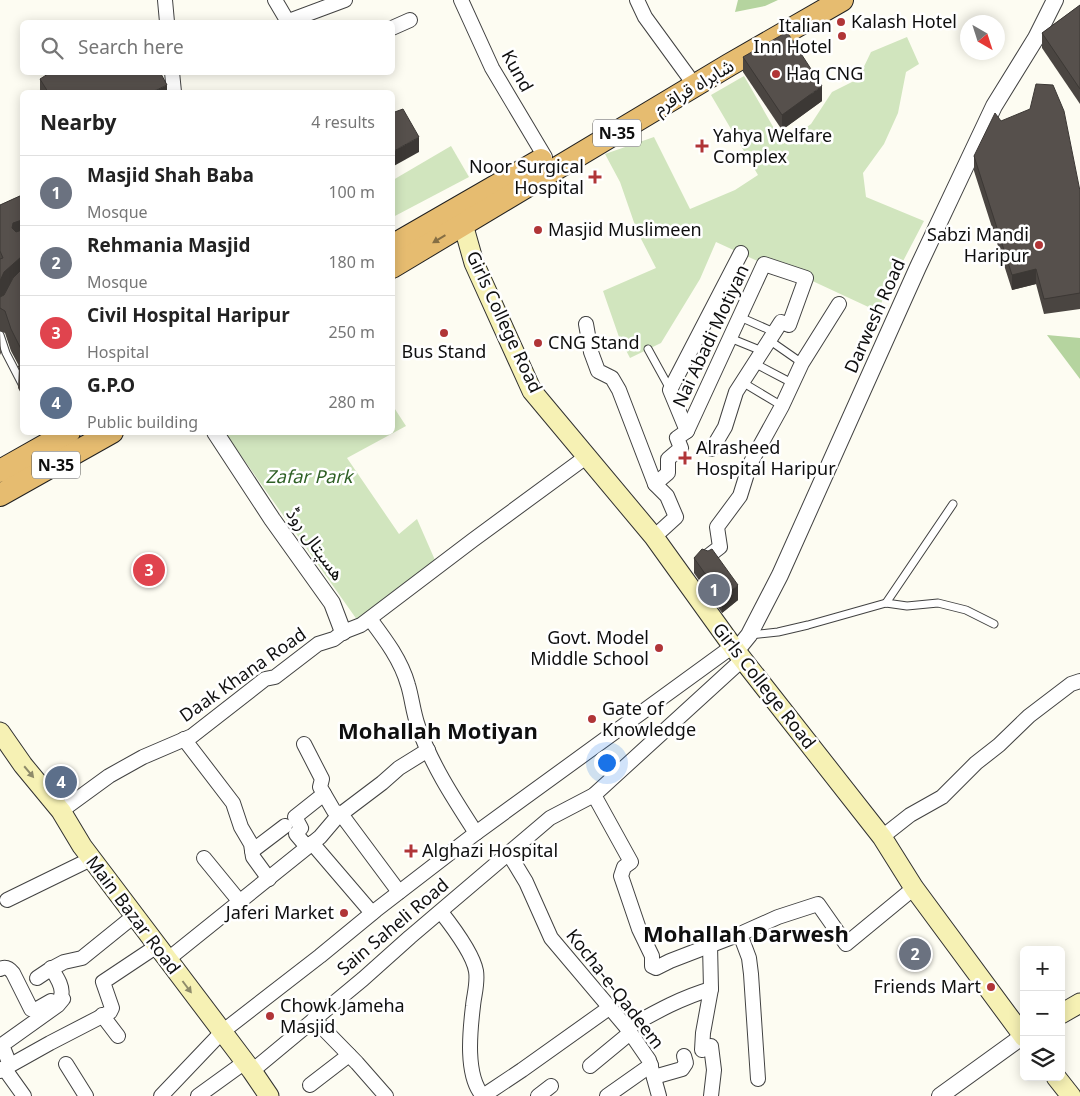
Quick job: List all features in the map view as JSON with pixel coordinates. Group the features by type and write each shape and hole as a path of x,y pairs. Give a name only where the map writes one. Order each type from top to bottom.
{"highway":[{"name":"شاہراہ قراقرم","path":"395,244 821,0"},
{"name":"شاہراہ قراقرم","path":"395,265 729,65 842,0"},
{"name":"N-35","path":"0,471 57,435"},
{"name":"N-35","path":"0,495 107,435"}],"main road":[{"name":"Girls College Road","path":"463,224 474,263 532,391 654,537 737,652 882,838 914,888 1020,1032"},
{"name":"Main Bazar Road","path":"0,732 23,765 61,811 91,859 269,1096"},
{"path":"1065,1012 1080,1003"},
{"path":"1059,1081 1071,1096"}],"street":[{"path":"165,0 167,20"},
{"path":"275,0 286,20"},
{"path":"292,20 345,0"},
{"name":"Kund","path":"461,0 492,68 545,157"},
{"path":"637,0 645,17 688,76"},
{"name":"Darwesh Road","path":"737,652 750,635 780,575 962,170 994,106 1036,38 1055,0"},
{"path":"395,27 410,20"},
{"path":"174,90 176,75"},
{"name":"Nai Abadi Motiyan","path":"687,431 670,390 741,253"},
{"name":"Nai Abadi Motiyan","path":"655,484 668,473 668,459 681,448 677,438 687,431 764,264 806,278 789,325 780,322 742,382 736,392 725,427 712,449"},
{"path":"707,557 720,547 717,527 740,496 750,464 782,406 802,363 839,304"},
{"path":"586,324 591,352 598,371 612,378 619,390 655,484 667,496 676,517 654,537"},
{"name":"ھسپتال روڈ","path":"216,435 272,519 332,603 343,632"},
{"name":"Daak Khana Road","path":"61,811 109,776 143,757 192,736 265,679 275,677 318,644 334,639 343,632 361,626 586,457"},
{"path":"370,619 394,653 408,683 418,725 428,750 446,786 476,833"},
{"name":"Sain Saheli Road","path":"198,1096 248,1067 314,1019 550,818 594,795 737,652"},
{"name":"Sain Saheli Road","path":"161,1096 222,1032 399,892 476,833 737,652"},
{"path":"882,838 910,815 942,797 1029,716 1071,684 1080,681"},
{"path":"184,739 233,803 240,827 251,844 253,857 269,879"},
{"path":"304,744 322,780 320,787 334,811 341,814 399,892"},
{"path":"5,1068 110,1012 112,1008 103,982 162,953 240,902 320,837 341,814 382,784 399,768 428,750"},
{"path":"324,794 294,818 301,828 296,834 309,845 372,913"},
{"path":"594,795 631,862 624,868 621,876 639,929 652,956 652,966 656,968 778,917 818,904 846,944 914,888"},
{"path":"252,851 286,826"},
{"name":"Kocha-e-Qadeem","path":"509,854 526,882 551,938 628,1031 649,1060 659,1096"},
{"path":"204,858 240,902"},
{"path":"6,900 91,859"},
{"path":"441,912 455,930 476,971 477,982 470,1029 470,1051 473,1077 483,1096 609,1008"},
{"path":"37,978 64,962 82,958 134,916"},
{"path":"740,934 749,958 751,974 758,1079"},
{"path":"710,945 711,989 702,1033 702,1050 711,1046 714,1070 711,1096"},
{"path":"0,969 4,967 9,968 13,972 33,1010 61,996"},
{"path":"24,1096 5,1068 2,1045 62,1002 61,986 52,968"},
{"path":"590,1066 628,1031 672,1003 692,994 711,989"},
{"path":"102,1015 118,1036"},
{"path":"314,1019 386,1096"},
{"path":"940,1096 1020,1038"},
{"path":"310,1084 349,1055"},
{"path":"607,1096 652,1071 682,1069 686,1063 684,1056"},
{"path":"66,1064 86,1096"}],"lane":[{"path":"740,317 768,341 802,363"},
{"path":"0,334 6,353 20,380"},
{"path":"730,338 768,341"},
{"path":"648,350 670,390"},
{"path":"754,364 792,383"},
{"path":"742,382 782,406"},
{"path":"886,603 953,504"},
{"path":"750,635 778,632 808,625 886,603 906,606 938,603 966,610 994,624"}],"green space":[{"path":"738,0 778,0 765,6 735,12"},
{"path":"907,37 919,64 906,72 898,113 884,144 863,173 866,197 924,221 877,311 806,278 764,264 716,242 700,279 661,343 630,358 619,337 603,291 656,268 637,231 620,182 605,154 654,137 690,209 735,190 758,175 711,95 744,76 783,144 811,124 832,92 858,79 871,52"},
{"path":"451,146 469,177 395,216 395,179"},
{"path":"1047,335 1080,338 1080,379"},
{"name":"Zafar Park","path":"395,409 406,426 395,432"},
{"name":"Zafar Park","path":"226,435 389,435 347,458 399,534 417,519 438,567 360,624"}],"building":[{"path":"1080,5 1080,89 1042,33"},
{"path":"787,32 822,86 782,115 743,57"},
{"path":"46,75 162,75 167,85 156,90 47,90 40,79"},
{"name":"Sabzi Mandi Haripur","path":"1036,84 1053,85 1064,111 1080,191 1080,293 1044,299 1036,269 1012,275 974,156 995,113 1001,121 1030,109"},
{"path":"403,109 419,137 395,150 395,112"},
{"path":"20,196 20,221 13,223 12,228 16,232 20,231 20,258 4,272 0,281 0,259 3,258 0,251 0,205"},
{"path":"20,271 20,347 5,311 0,308 0,297 4,295 13,278"},
{"path":"702,549 708,551 712,549 738,585 722,598 694,558"}],"place":[{"name":"Kalash Hotel","path":"841,22"},
{"name":"Italian Inn Hotel","path":"842,36"},
{"name":"Haq CNG","path":"776,74"},
{"name":"Yahya Welfare Complex","path":"702,146"},
{"name":"Noor Surgical Hospital","path":"595,177"},
{"name":"Masjid Muslimeen","path":"538,230"},
{"name":"Sabzi Mandi Haripur","path":"1039,245"},
{"name":"Bus Stand","path":"444,333"},
{"name":"CNG Stand","path":"538,343"},
{"name":"Alrasheed Hospital Haripur","path":"685,458"},
{"name":"Civil Hospital Haripur","path":"149,570"},
{"name":"Masjid Shah Baba","path":"714,590"},
{"name":"Govt. Model Middle School","path":"659,648"},
{"name":"Gate of Knowledge","path":"592,719"},
{"name":"G.P.O","path":"61,782"},
{"name":"Alghazi Hospital","path":"411,851"},
{"name":"Jaferi Market","path":"344,913"},
{"name":"Rehmania Masjid","path":"915,954"},
{"name":"Friends Mart","path":"991,987"},
{"name":"Chowk Jameha Masjid","path":"270,1016"}],"district":[{"name":"Mohallah Motiyan","path":"438,731"},
{"name":"Mohallah Darwesh","path":"746,934"}]}
